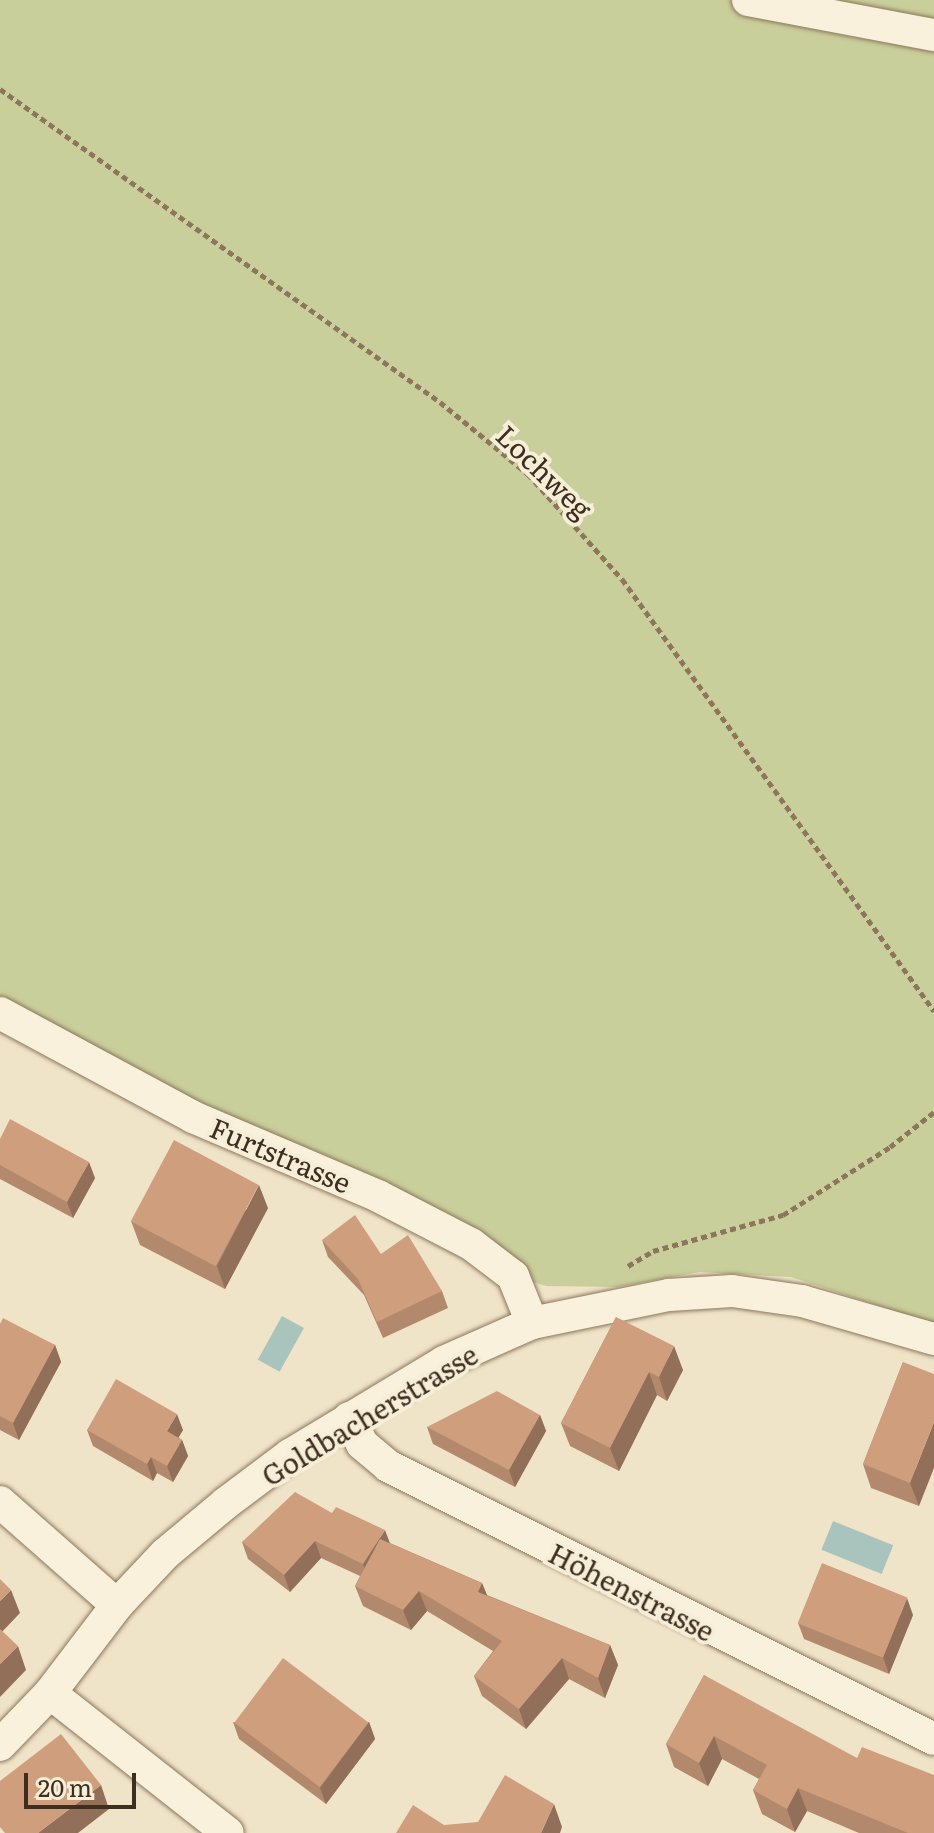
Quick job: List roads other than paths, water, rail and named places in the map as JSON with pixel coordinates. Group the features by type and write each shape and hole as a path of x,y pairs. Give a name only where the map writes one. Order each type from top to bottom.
{"street":[{"path":"748,0 934,35"},
{"name":"Furtstrasse","path":"0,1013 193,1117 378,1196 471,1244 513,1276 532,1323"},
{"name":"Goldbacherstrasse","path":"0,1745 50,1693 117,1605 165,1554 226,1503 349,1418 444,1362 532,1323 669,1295 732,1291 802,1301 934,1339"},
{"name":"Höhenstrasse","path":"349,1418 362,1444 388,1466 934,1739"},
{"path":"0,1502 117,1605"},
{"path":"50,1693 228,1833"}],"water":[{"path":"282,1316 304,1328 280,1372 258,1360"},
{"path":"833,1521 893,1545 882,1574 821,1550"}]}
